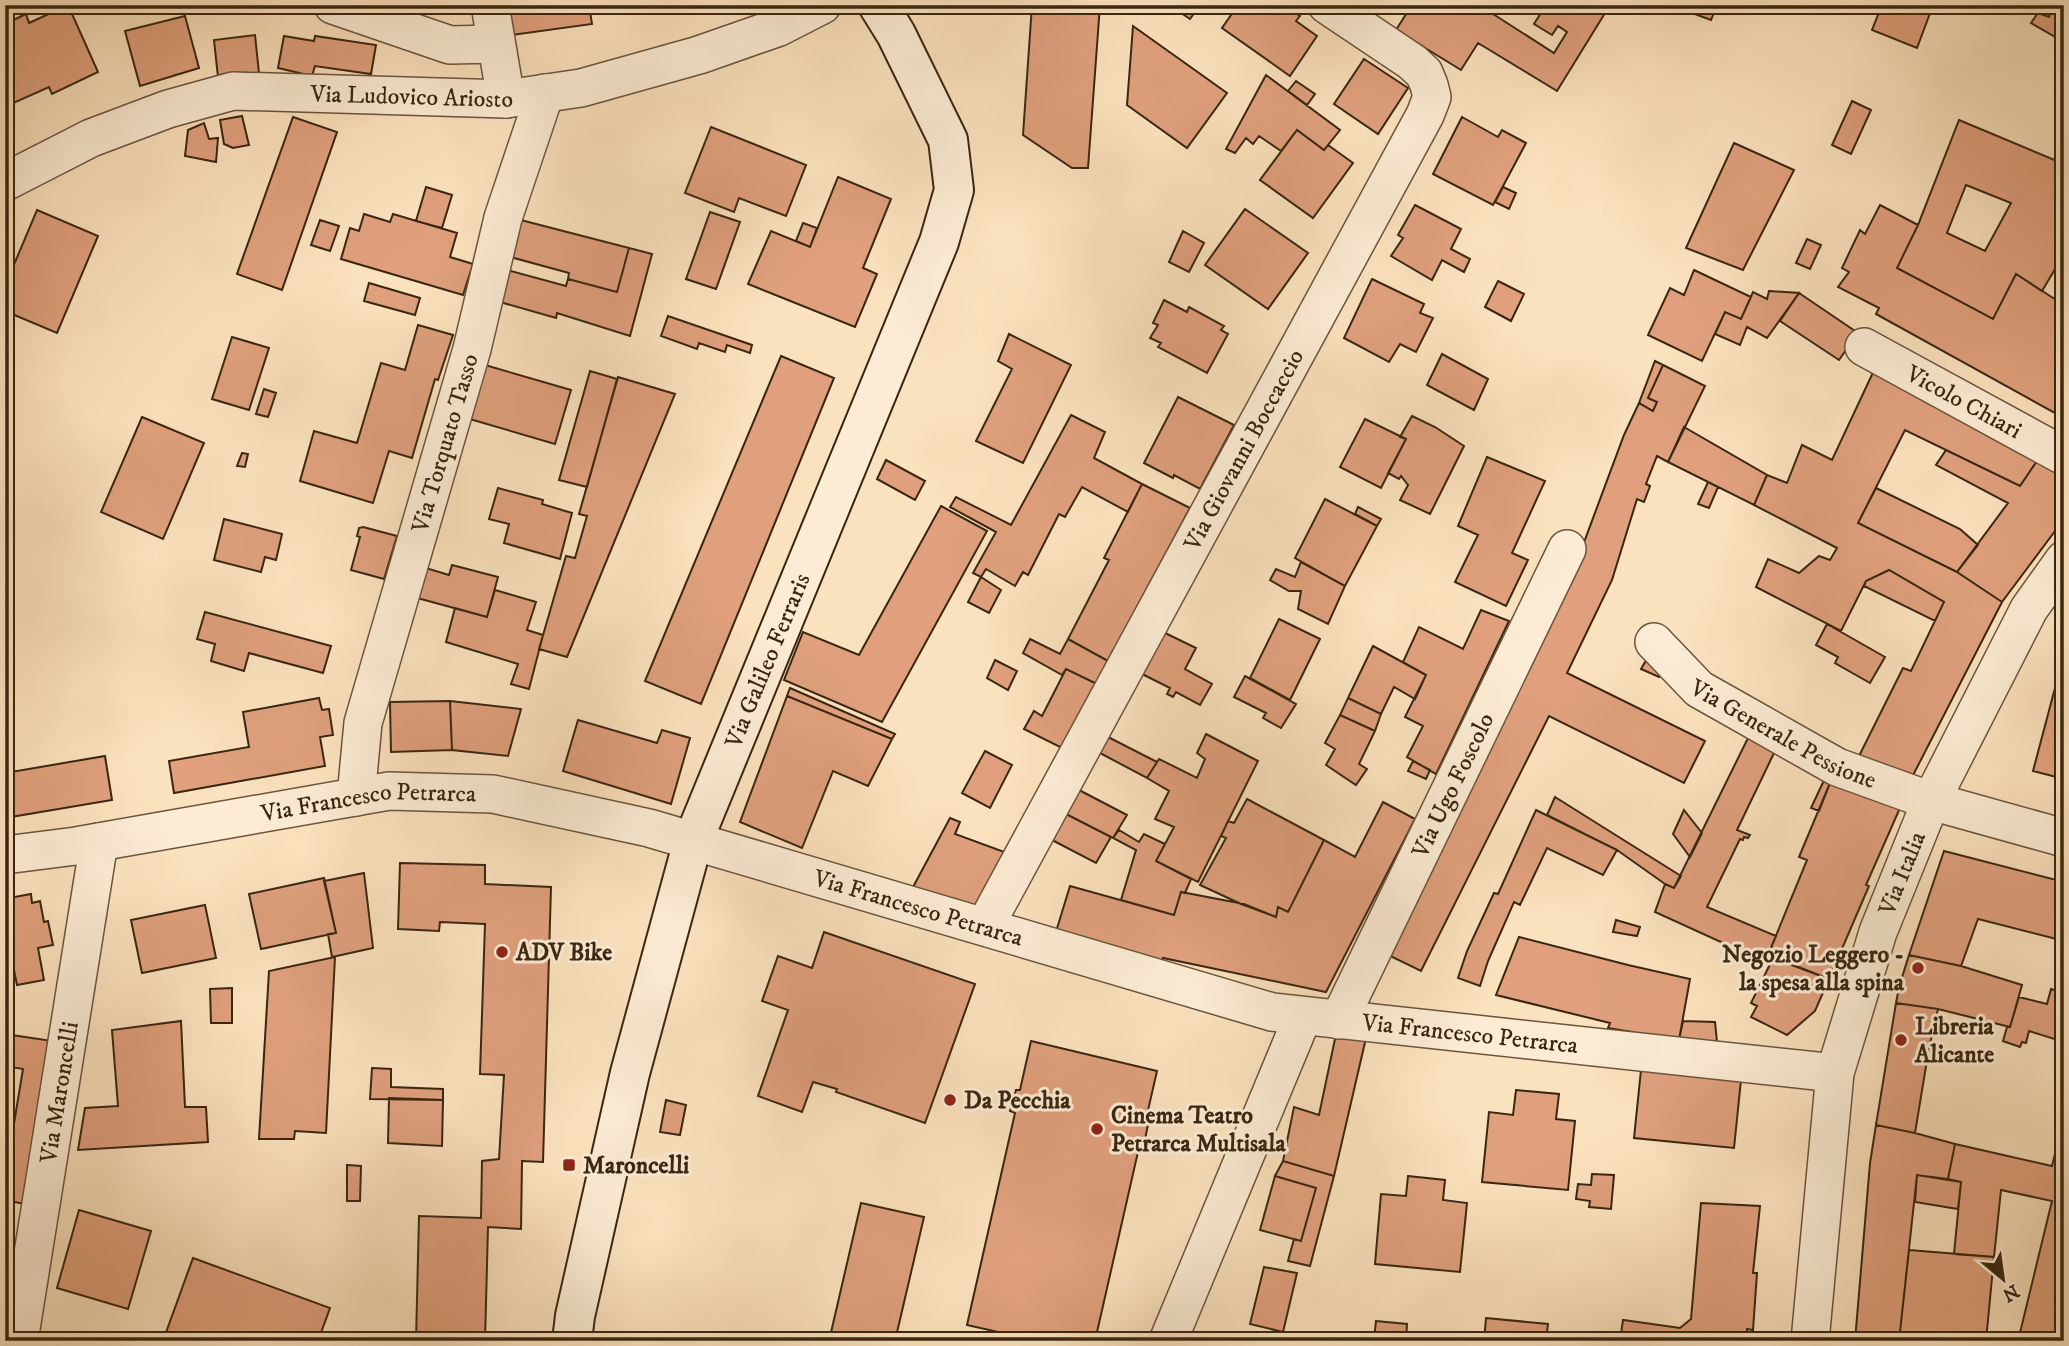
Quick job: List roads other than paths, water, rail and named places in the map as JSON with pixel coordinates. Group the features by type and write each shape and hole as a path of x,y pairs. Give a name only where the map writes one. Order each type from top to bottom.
{"main road":[{"name":"Via Galileo Ferraris","path":"572,1341 575,1316 629,1073 694,841 939,242 954,190 948,139 896,34 878,5"}],"street":[{"path":"333,5 450,45 496,44"},
{"path":"490,5 506,99"},
{"name":"Via Ludovico Ariosto","path":"5,182 91,138 168,109 233,91 506,99 581,88 699,55 779,27 822,5"},
{"name":"Via Giovanni Boccaccio","path":"985,926 1412,140 1432,97 1424,73 1412,62 1326,5"},
{"name":"Via Torquato Tasso","path":"356,797 363,723 472,349 503,218 545,93"},
{"name":"Vicolo Chiari","path":"1864,347 2064,456"},
{"name":"Via Ugo Foscolo","path":"1339,1020 1567,550"},
{"name":"Via Italia","path":"1810,1341 1835,1073 1878,932 1931,801 2029,608 2064,560"},
{"name":"Via Generale Pessione","path":"1654,642 1699,689 1837,767 1931,801 2064,838"},
{"name":"Via Francesco Petrarca","path":"5,855 99,842 389,791 493,794 649,828 1272,1012 1835,1073"},
{"name":"Via Maroncelli","path":"19,1341 99,842"},
{"path":"1168,1341 1303,1016"}],"place":[{"name":"ADV Bike","path":"502,952"},
{"name":"Negozio Leggero - la spesa alla spina","path":"1918,968"},
{"name":"Libreria Alicante","path":"1901,1040"},
{"name":"Da Pecchia","path":"950,1100"},
{"name":"Cinema Teatro Petrarca Multisala","path":"1097,1129"},
{"name":"Maroncelli","path":"569,1165"}]}
